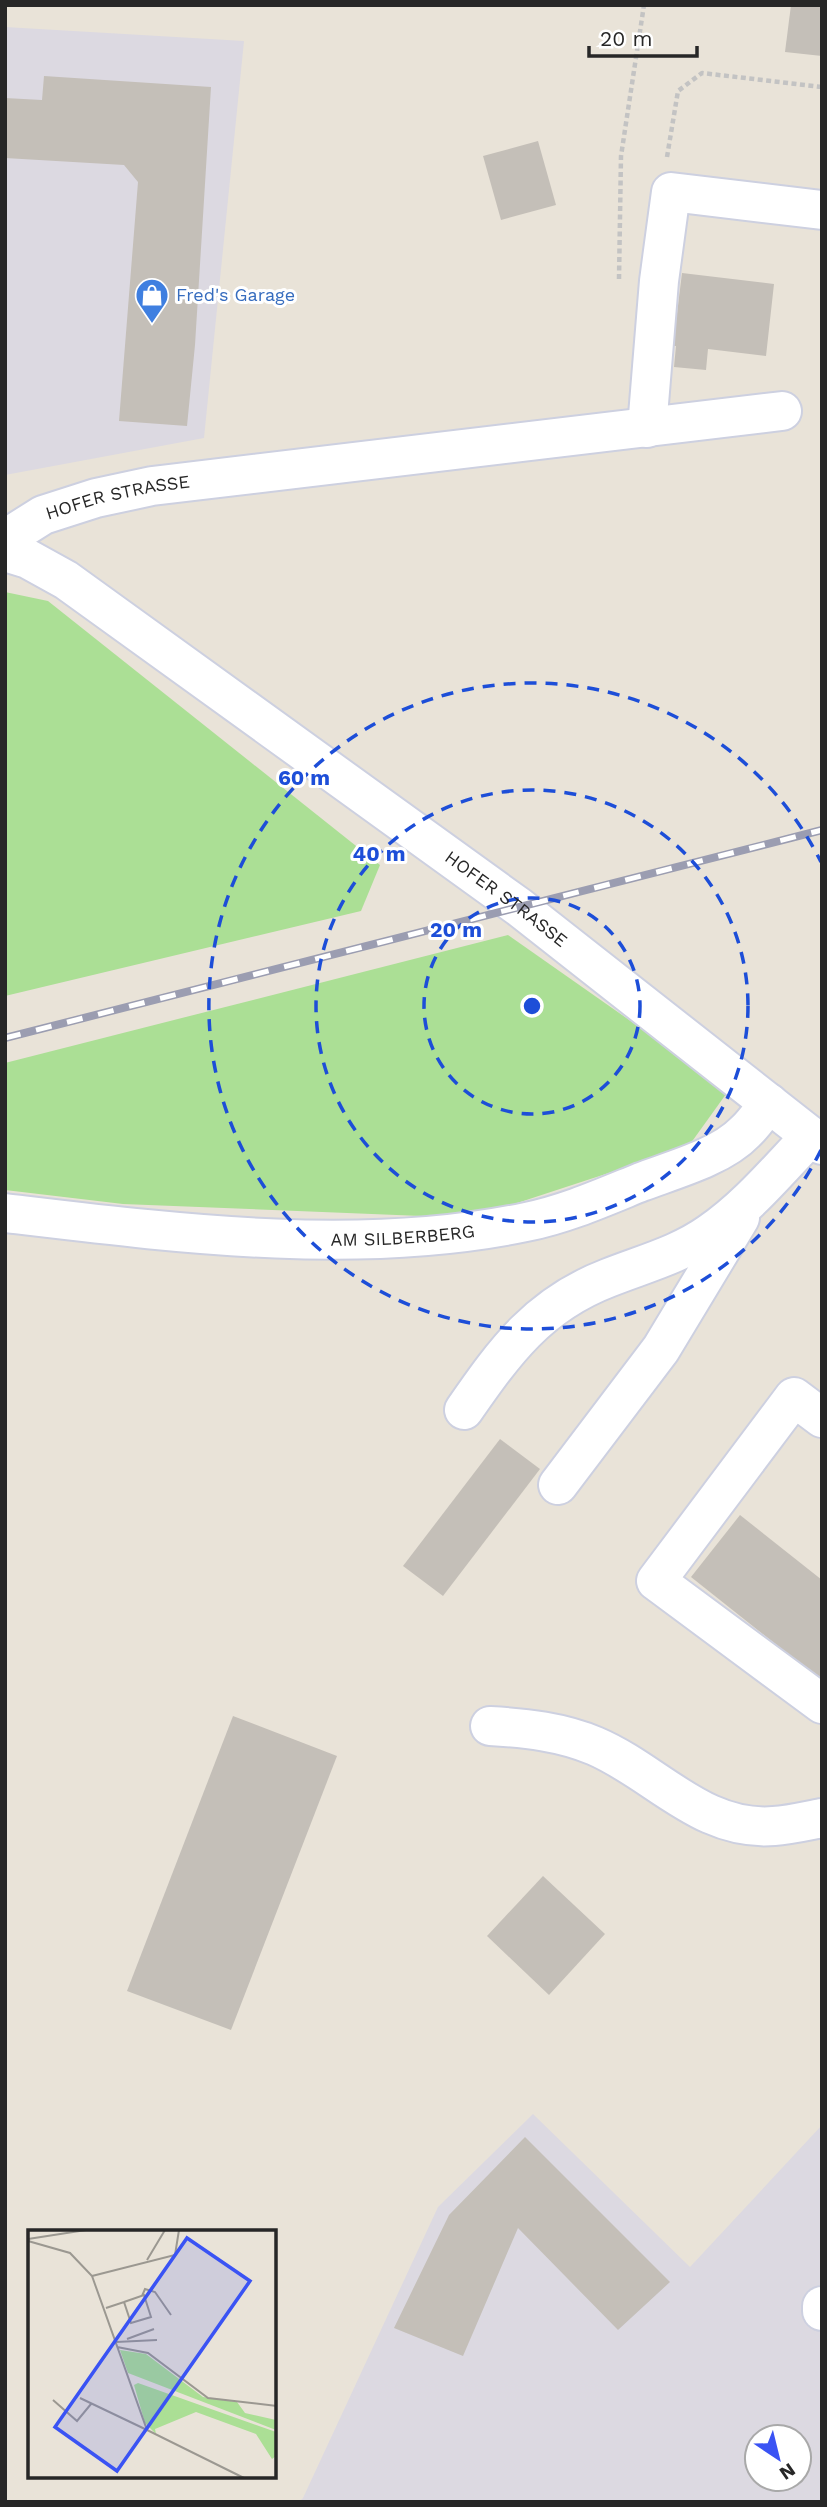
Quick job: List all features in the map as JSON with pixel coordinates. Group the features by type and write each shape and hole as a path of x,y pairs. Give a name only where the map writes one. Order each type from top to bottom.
{"street":[{"path":"647,428 659,281 671,192 822,209"},
{"name":"HOFER STRASSE","path":"5,538 43,514 96,498 152,486 782,411"},
{"name":"HOFER STRASSE","path":"5,552 28,559 66,580 519,907 816,1140"},
{"name":"AM SILBERBERG","path":"5,1213 157,1231 254,1236 361,1239 461,1233 528,1222 592,1202 718,1152 744,1134 769,1103"},
{"path":"464,1410 500,1359 530,1325 564,1299 606,1279 664,1259 711,1233 816,1140"},
{"path":"558,1485 661,1349 751,1198"},
{"path":"822,1418 794,1397 656,1581 822,1704"},
{"path":"490,1726 537,1729 596,1746 706,1815 750,1826 773,1826 822,1818"}],"path":[{"path":"618,281 621,156 644,5"},
{"path":"671,192 664,170 678,91 702,73 822,87"}],"shaded area":[{"path":"5,27 244,41 204,438 5,475"},
{"path":"533,2114 690,2267 822,2125 822,2502 299,2502 438,2207"}],"green space":[{"path":"5,592 48,601 380,865 361,911 5,996"},
{"path":"508,935 729,1090 688,1147 471,1218 123,1204 5,1190 5,1063"}],"building":[{"path":"791,5 822,5 822,56 785,52"},
{"path":"44,76 211,87 195,345 187,426 119,421 138,182 124,165 5,158 5,98 42,100"},
{"path":"538,141 556,205 501,220 483,156"},
{"path":"682,273 774,284 766,356 708,349 706,370 674,367 676,346 673,346"},
{"path":"500,1439 540,1469 443,1596 403,1566"},
{"path":"740,1515 822,1580 822,1681 691,1577"},
{"path":"233,1716 337,1756 231,2030 127,1991"},
{"path":"543,1876 605,1934 549,1995 487,1936"},
{"path":"525,2137 670,2282 618,2330 518,2228 463,2356 394,2328 449,2215"}],"railway":[{"path":"5,1038 822,830"}],"place":[{"name":"Fred's Garage","path":"152,325"}]}
